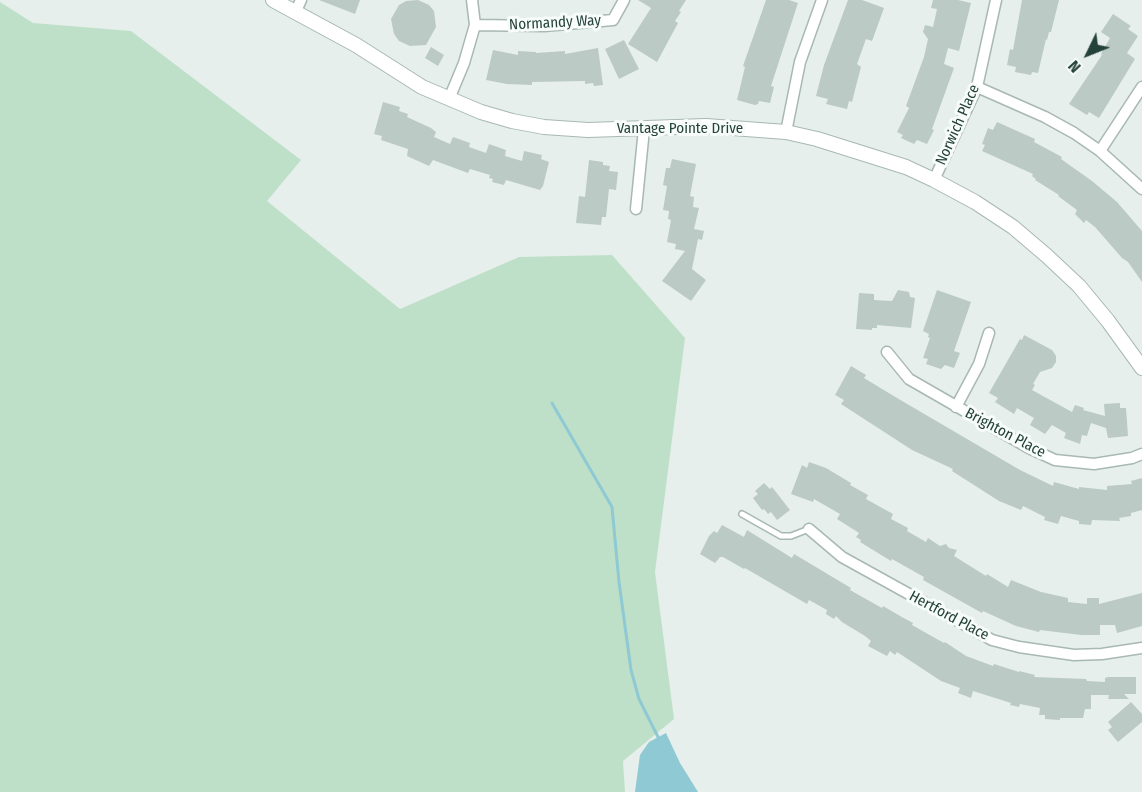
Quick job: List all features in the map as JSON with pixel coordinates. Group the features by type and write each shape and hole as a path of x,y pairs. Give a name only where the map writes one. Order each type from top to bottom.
{"street":[{"name":"Vantage Pointe Drive","path":"273,0 298,6 422,87 480,112 512,121 544,127 588,130 706,126 786,132 876,156 934,180 975,202 1013,228 1047,256 1079,286 1142,368"},
{"path":"449,99 464,63 475,25 472,0"},
{"name":"Normandy Way","path":"475,25 544,26 613,20 624,0"},
{"path":"786,132 800,62 822,0"},
{"name":"Norwich Place","path":"934,180 977,87 996,0"},
{"path":"977,87 1046,117 1100,151 1142,189"},
{"path":"1100,151 1142,87"},
{"path":"636,209 644,129"},
{"path":"956,407 979,364 989,333"},
{"name":"Brighton Place","path":"887,352 909,379 1029,448 1055,460 1094,464 1132,458 1142,454"},
{"name":"Hertford Place","path":"809,529 842,557 992,640 1019,647 1074,655 1102,654 1142,648"}],"lane":[{"path":"742,513 782,536 791,536 809,529"}],"green space":[{"path":"0,2 33,23 131,31 301,160 267,201 400,309 519,257 612,255 685,338 655,572 674,719 623,761 625,792 0,792"}],"water":[{"path":"666,733 680,763 698,792 635,792 640,755 649,742"}],"building":[{"path":"319,0 360,0 355,14"},
{"path":"418,0 429,5 434,11 436,27 426,45 410,46 399,41 394,34 391,19 399,5 406,1"},
{"path":"638,0 686,0 675,21 678,23 657,62 628,44 651,8"},
{"path":"766,0 789,0 798,3 771,86 774,87 770,103 759,101 755,105 737,100 745,67 743,66"},
{"path":"848,0 862,0 884,8 872,41 866,39 857,64 861,67 852,102 849,101 847,109 826,104 828,99 816,96 824,65"},
{"path":"933,0 958,0 971,3 959,51 948,48 944,64 954,68 932,129 934,130 927,144 917,140 914,144 901,138 903,135 897,132 909,108 906,106 924,57 928,39 923,32 925,25 933,27 937,9 931,8"},
{"path":"1022,0 1059,0 1038,73 1032,72 1031,75 1015,72 1016,67 1007,65 1010,49 1013,50"},
{"path":"1113,14 1131,26 1128,29 1138,36 1127,53 1135,59 1099,118 1089,112 1087,115 1069,104 1102,55 1110,38 1101,32"},
{"path":"624,40 639,69 619,79 605,49"},
{"path":"431,47 444,55 438,66 425,58"},
{"path":"598,48 603,85 585,84 585,81 532,82 532,85 486,80 493,50 518,55 518,51 536,53 565,51 565,54"},
{"path":"383,102 400,107 399,111 408,114 407,117 436,132 434,137 450,144 453,137 470,143 469,147 486,153 489,144 506,150 505,156 522,161 524,151 542,155 541,159 549,162 543,186 540,190 506,180 504,185 492,182 490,175 470,169 468,173 433,160 429,166 407,156 408,149 381,140 382,136 374,134"},
{"path":"997,122 1035,139 1034,142 1062,157 1061,159 1117,202 1142,231 1142,282 1128,262 1095,227 1086,220 1084,223 1075,214 1077,210 1059,195 1035,180 1033,174 982,151 988,128 993,130"},
{"path":"672,159 696,164 690,196 694,197 693,207 699,208 694,229 704,231 702,240 698,239 692,269 706,280 691,301 662,281 685,251 675,249 676,244 667,242 671,220 668,219 669,211 663,210 667,186 663,185 666,168 670,168"},
{"path":"589,160 603,162 603,165 610,166 609,171 618,172 616,190 609,189 606,217 602,217 601,225 576,223 579,196 585,197"},
{"path":"898,290 909,292 910,297 915,298 911,328 877,325 877,328 872,328 872,330 856,329 859,293 874,294 874,300 892,301"},
{"path":"937,290 971,302 954,351 960,353 954,368 945,365 941,369 926,364 928,359 923,358 930,338 929,334 923,331"},
{"path":"1024,335 1052,350 1056,356 1056,362 1052,368 1040,372 1032,390 1072,412 1075,405 1084,408 1083,410 1105,416 1104,404 1120,403 1120,408 1126,408 1128,436 1108,438 1106,428 1091,423 1087,436 1082,435 1080,444 1064,438 1066,433 1052,425 1045,434 1030,425 1034,418 1017,408 1014,414 995,402 998,398 989,393"},
{"path":"851,366 866,375 864,378 897,398 1020,470 1053,486 1054,482 1079,489 1079,487 1107,490 1107,486 1132,484 1131,481 1142,478 1142,510 1131,513 1131,516 1119,518 1120,521 1092,520 1091,525 1079,524 1079,521 1061,516 1058,524 1044,520 1045,517 1023,506 1021,510 999,501 952,471 953,469 912,450 841,404 844,400 835,395"},
{"path":"809,462 826,468 851,483 850,485 868,495 866,499 893,514 891,519 908,528 907,531 926,542 928,538 940,546 946,544 949,548 957,550 954,556 1008,587 1011,580 1041,592 1068,598 1068,602 1087,604 1087,598 1099,598 1099,604 1142,593 1142,626 1117,633 1115,625 1100,625 1100,635 1040,630 1039,632 1016,626 983,611 982,613 923,580 924,577 860,542 861,540 856,537 859,533 837,519 840,514 814,499 813,502 791,494 802,465 807,468"},
{"path":"764,483 770,489 772,487 790,510 777,520 771,512 768,514 764,509 762,510 753,498 758,494 755,491"},
{"path":"722,525 744,537 747,530 792,558 794,554 851,588 850,590 913,623 912,625 966,656 993,666 994,664 1035,675 1034,677 1105,682 1105,678 1108,677 1136,677 1136,694 1124,694 1129,699 1108,699 1109,695 1091,695 1091,709 1085,709 1083,718 1060,718 1060,720 1045,719 1045,715 1039,715 1040,708 1020,704 1019,707 1010,705 1011,703 973,691 971,698 958,693 960,688 941,681 897,652 895,655 890,651 887,656 868,646 871,641 865,636 836,616 834,619 826,614 827,610 809,600 807,604 723,557 715,563 700,554 709,536 714,531 717,533"},
{"path":"1131,702 1142,714 1142,722 1118,742 1108,730 1112,727 1108,722"}],"waterway":[{"path":"552,403 612,507 631,670 639,699 658,737"}]}
